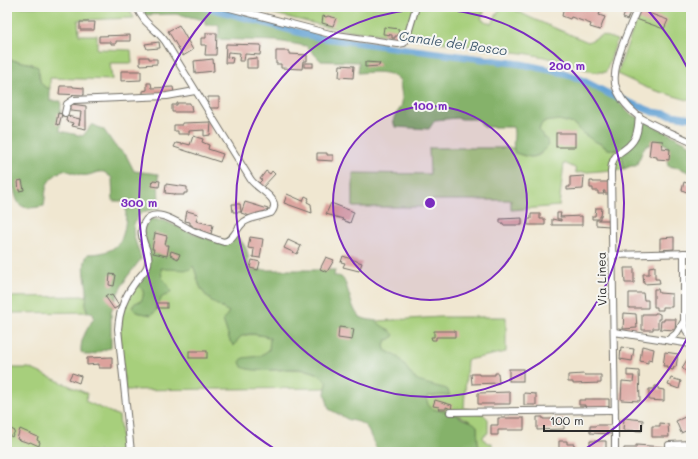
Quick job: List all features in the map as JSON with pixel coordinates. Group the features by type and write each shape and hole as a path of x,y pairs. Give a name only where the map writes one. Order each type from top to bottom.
{"street":[{"path":"131,452 118,329 119,316 130,289 148,265 148,255 141,231 146,220 150,217 156,216 169,218 194,231 224,242 233,238 245,221 272,213 275,205 273,200 266,193 255,186 165,41 160,34 143,20 137,7"},
{"path":"226,7 330,34 398,44 404,43 416,7"},
{"path":"638,7 617,64 615,83 618,92 621,98 639,116 691,142"},
{"path":"65,113 68,104 73,100 167,96 195,91"},
{"name":"Via Linea","path":"615,452 611,163 615,156 633,141 636,134 639,116"},
{"path":"684,253 684,321 686,330 691,338"},
{"path":"612,255 691,253"},
{"path":"668,340 676,334 684,321"},
{"path":"614,332 691,344"},
{"path":"450,412 615,410"},
{"path":"669,445 691,444"}],"green space":[{"path":"7,7 128,7 134,18 78,20 79,35 97,35 97,49 131,50 132,63 110,63 112,80 50,78 50,89 46,88 41,83 39,72 33,64 7,59"},
{"path":"138,7 206,7 335,38 528,64 556,70 584,79 591,87 616,100 629,113 691,145 691,173 679,168 668,166 668,149 666,144 656,143 645,146 636,166 631,166 624,169 622,154 618,150 608,149 581,132 574,124 559,120 543,122 539,131 547,140 548,145 537,155 530,157 515,153 513,146 513,127 484,127 478,119 457,118 435,120 429,129 395,127 394,117 402,103 400,80 396,77 380,72 358,73 359,62 321,61 306,46 277,41 214,39 219,35 219,25 205,25 205,20 176,14 144,15"},
{"path":"245,7 486,7 481,19 491,24 501,7 509,7 588,42 602,35 617,40 606,72 593,72 559,60 529,54 337,29"},
{"path":"641,7 691,7 691,101 647,88 617,74"},
{"path":"7,59 28,63 38,67 41,83 50,89 50,101 61,101 60,131 83,136 92,124 104,130 115,146 126,155 134,171 158,174 159,209 144,212 139,215 134,223 134,238 141,259 127,277 118,293 111,312 111,348 90,355 86,355 81,352 83,338 94,318 93,313 88,312 86,306 87,291 84,272 85,262 88,254 100,253 116,246 123,233 126,204 123,201 113,201 112,178 104,172 97,172 90,175 79,175 63,170 49,181 46,189 44,206 27,208 20,204 15,195 14,188 7,184"},
{"path":"559,120 574,124 581,132 608,149 618,150 622,154 624,169 576,173 575,168 564,163 559,206 511,210 511,200 432,200 432,207 353,207 353,173 430,174 429,148 513,148 515,153 528,157 535,157 541,154 543,135 539,132 543,122"},
{"path":"151,219 165,221 214,241 223,242 235,234 247,250 249,270 335,270 334,276 343,279 353,307 359,316 377,321 394,335 391,339 386,340 384,345 385,350 399,358 414,378 424,383 447,389 450,395 428,396 428,405 434,409 453,413 477,426 478,444 482,452 378,452 367,428 364,425 359,422 349,420 329,409 325,393 327,383 319,375 310,371 299,369 252,370 242,367 240,362 243,358 260,356 269,350 270,338 256,334 248,334 239,338 234,346 230,341 223,320 229,312 211,301 204,293 201,289 193,266 189,270 161,268 162,278 166,282 171,292 162,297 155,312 151,315 136,312 132,307 143,298 143,290 135,283 147,267 143,227"},
{"path":"193,266 201,289 204,293 211,301 229,312 223,320 230,341 234,346 239,338 246,335 259,335 270,338 269,350 260,356 254,357 247,369 311,371 327,383 326,388 125,390 120,338 122,308 135,283 143,290 143,298 141,301 135,303 136,312 151,315 158,307 162,296 167,295 161,268"},
{"path":"87,296 85,307 88,312 7,313 7,297"},
{"path":"440,317 506,317 506,352 467,360 464,408 483,414 488,419 488,433 484,435 483,438 487,443 492,443 492,448 496,452 482,452 478,443 477,426 458,415 431,408 428,405 428,396 450,395 446,389 425,384 414,378 395,356 385,350 384,345 390,330 380,326 377,321"},
{"path":"7,368 29,368 88,394 85,401 119,416 123,452 7,451"}],"building":[{"path":"564,7 602,7 599,15 605,17 600,30 590,27 591,24 571,17 570,19 562,16"},
{"path":"627,7 632,7 627,20 623,18"},
{"path":"640,10 668,20 664,29 636,19"},
{"path":"323,16 336,18 333,26 322,23"},
{"path":"80,22 95,22 94,30 80,30"},
{"path":"179,25 193,50 183,56 168,31"},
{"path":"384,27 399,29 398,36 392,38 392,35 383,34"},
{"path":"206,33 217,33 216,55 205,55 206,45 201,45 201,38 206,38"},
{"path":"130,35 130,41 116,41 116,44 111,44 111,42 99,42 99,36"},
{"path":"159,42 160,48 147,49 145,44"},
{"path":"226,44 261,45 260,55 245,54 244,61 239,61 240,53 228,52 227,57 233,58 232,63 225,63"},
{"path":"276,51 289,51 289,54 307,55 307,61 303,61 302,69 281,68 281,64 276,64"},
{"path":"140,57 157,59 157,64 140,65"},
{"path":"257,58 257,68 247,68 247,59"},
{"path":"213,59 214,71 195,73 194,61"},
{"path":"365,62 380,63 379,66 365,67"},
{"path":"304,63 313,63 313,67 304,67"},
{"path":"340,65 354,66 353,78 339,77"},
{"path":"121,71 141,71 141,80 121,81"},
{"path":"147,83 151,83 152,88 173,87 174,93 143,94 143,91 147,90"},
{"path":"60,86 84,88 84,95 59,94"},
{"path":"208,97 219,97 219,108 210,108 207,103"},
{"path":"177,103 190,103 192,112 172,112 172,105 177,105"},
{"path":"71,104 86,106 86,129 72,126 73,123 66,121 67,116 80,119 81,112 71,111"},
{"path":"58,113 62,114 59,125 56,124"},
{"path":"211,122 210,135 204,136 204,130 189,131 189,134 178,134 178,131 174,131 174,125 182,125 182,123"},
{"path":"556,133 575,133 575,147 556,147"},
{"path":"193,136 203,139 202,142 209,145 208,149 223,154 220,162 174,147 176,143 190,145"},
{"path":"651,140 663,141 662,148 670,149 669,160 657,159 657,157 649,156"},
{"path":"317,153 327,153 327,155 333,155 333,161 317,160"},
{"path":"266,171 270,174 272,171 275,174 262,188 258,184 262,180 260,179"},
{"path":"584,176 583,189 567,190 567,187 570,187 570,177"},
{"path":"22,180 24,190 19,191 18,181"},
{"path":"153,180 160,181 159,187 152,186"},
{"path":"691,180 691,194 682,190 684,182 689,184"},
{"path":"590,181 610,182 610,194 605,194 605,191 603,191 604,194 598,194 598,191 593,191 593,188 590,188"},
{"path":"166,184 187,187 187,193 184,193 184,195 174,195 165,193"},
{"path":"287,194 303,201 305,196 309,198 307,202 311,204 312,213 284,203"},
{"path":"245,202 268,209 266,214 253,217 241,213"},
{"path":"331,203 354,212 350,223 342,220 343,219 326,214"},
{"path":"232,204 240,204 241,212 233,212"},
{"path":"596,208 602,208 600,219 592,219 592,216 595,216"},
{"path":"187,211 198,214 196,221 213,225 211,234 201,232 201,229 192,227 190,222 185,221"},
{"path":"557,213 561,213 560,217 582,216 582,225 552,225 552,219 561,221 561,219 557,219"},
{"path":"531,214 540,214 540,219 545,219 545,225 528,225 528,219 531,219"},
{"path":"522,218 522,225 503,225 503,223 500,223 500,219"},
{"path":"596,220 609,220 609,226 596,225"},
{"path":"155,233 167,236 165,245 169,245 167,256 153,253 154,249 152,249"},
{"path":"250,237 263,239 260,258 253,257 254,249 248,248"},
{"path":"674,237 674,249 660,250 660,238"},
{"path":"288,240 301,246 297,254 284,248"},
{"path":"171,251 180,254 178,259 170,255"},
{"path":"343,256 362,263 359,271 343,267 345,263 341,262"},
{"path":"326,257 334,260 327,272 320,269"},
{"path":"252,260 260,262 258,270 250,268"},
{"path":"655,266 655,279 659,279 660,283 644,284 643,274 649,274 649,267"},
{"path":"624,268 634,268 634,283 625,283"},
{"path":"110,274 116,275 114,286 109,285"},
{"path":"654,289 658,289 659,293 672,294 672,307 663,307 663,310 657,310 657,307 654,307"},
{"path":"629,293 643,293 644,300 648,300 648,308 629,308"},
{"path":"108,294 110,296 112,295 119,306 114,309 105,296"},
{"path":"157,303 167,303 167,308 157,308"},
{"path":"624,313 636,314 637,328 623,329"},
{"path":"642,314 660,314 660,319 658,319 658,328 653,328 653,330 642,330"},
{"path":"664,319 676,319 675,330 660,329 661,321 664,321"},
{"path":"339,327 354,329 352,340 338,338"},
{"path":"434,331 455,331 455,337 436,337 436,340 432,340 431,337 434,337"},
{"path":"642,346 654,349 652,360 648,359 648,363 640,361"},
{"path":"621,347 634,349 632,361 620,359"},
{"path":"189,351 207,351 207,358 189,358"},
{"path":"665,352 678,354 676,367 674,367 673,370 667,368 667,366 663,366"},
{"path":"112,357 112,368 99,368 99,364 87,365 87,358"},
{"path":"688,358 691,361 691,376 682,368"},
{"path":"509,369 523,369 523,381 509,381"},
{"path":"627,370 639,371 640,401 621,400 622,381 633,382 634,376 627,376"},
{"path":"72,373 81,376 79,383 69,379"},
{"path":"495,373 498,373 499,383 472,384 471,374 495,375"},
{"path":"568,375 601,375 601,383 573,384 573,382 568,382"},
{"path":"671,378 681,381 679,389 668,385"},
{"path":"655,386 658,386 658,389 664,390 664,401 649,400 649,389 655,389"},
{"path":"510,392 510,404 478,404 478,393"},
{"path":"524,393 536,394 536,405 524,405"},
{"path":"609,399 609,408 589,408 585,407 585,405 579,405 579,400"},
{"path":"435,400 452,405 451,409 446,407 446,409 438,409 439,407 433,406"},
{"path":"537,417 543,417 543,419 564,418 564,429 537,430"},
{"path":"685,417 691,419 691,431 688,430 681,433 676,421"},
{"path":"498,418 524,418 524,430 498,430 498,435 491,435 491,425 498,425"},
{"path":"624,418 643,420 642,431 623,430"},
{"path":"660,423 668,424 669,437 652,437 652,426 660,426"},
{"path":"612,425 612,434 590,433 590,426"},
{"path":"7,427 15,431 12,437 7,434"},
{"path":"20,429 38,437 37,440 40,442 39,446 17,439"},
{"path":"559,441 567,441 567,444 574,444 575,452 559,452"},
{"path":"590,441 606,441 606,451 590,452"},
{"path":"636,445 664,447 663,452 624,452 624,448 636,448"}],"waterway":[{"name":"Canale del Bosco","path":"206,7 316,37 521,64 564,73 582,80 613,96 653,112 691,118"}]}
